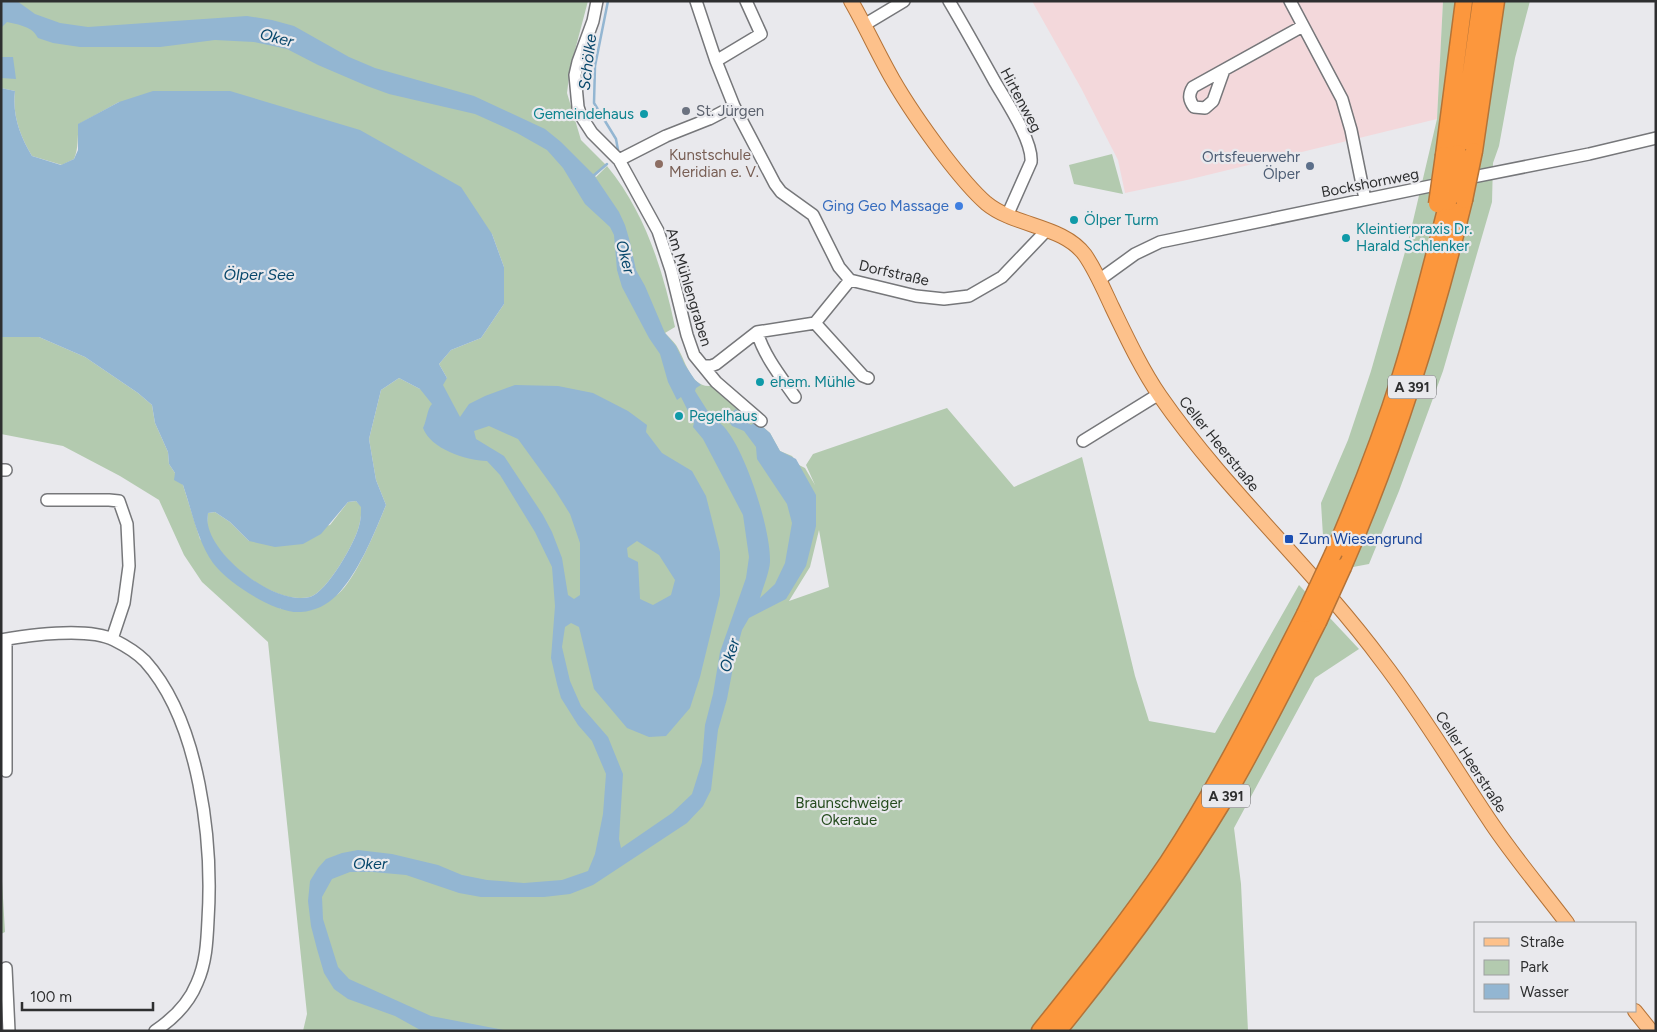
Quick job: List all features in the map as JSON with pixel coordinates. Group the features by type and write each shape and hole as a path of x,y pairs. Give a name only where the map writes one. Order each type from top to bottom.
{"highway":[{"path":"1451,154 1462,1"},
{"name":"A 391","path":"1040,1031 1110,954 1180,869 1222,804 1269,719 1312,618 1334,552 1385,420 1415,327 1451,154 1465,114 1482,1"},
{"name":"A 391","path":"1312,618 1343,567 1374,493 1398,428 1445,278 1474,151 1496,1"},
{"path":"1489,57 1505,1"},
{"name":"A 391","path":"1058,1031 1110,954"}],"main road":[{"name":"Celler Heerstraße","path":"851,1 894,82 925,131 972,189 986,203 1007,216 1066,238 1077,245 1084,254 1099,280 1136,358 1191,439 1311,575 1382,660 1492,823 1566,922"},
{"path":"1636,1012 1651,1031"}],"street":[{"name":"Am Mühlengraben","path":"597,1 575,75 578,107 585,124 619,160 658,231 671,270 694,356 716,382 761,421"},
{"name":"Dorfstraße","path":"696,1 716,61 734,106 775,184 781,192 813,215 839,267 850,280 923,297 944,299 968,296 1002,277 1046,231"},
{"path":"716,61 761,34 746,1"},
{"path":"864,25 904,1"},
{"name":"Hirtenweg","path":"949,1 1011,111 1031,152 1031,162 1007,216"},
{"path":"1290,1 1342,99 1352,130 1365,199"},
{"path":"1224,70 1303,26"},
{"path":"619,160 666,136 709,119 734,106"},
{"name":"Bockshornweg","path":"1099,280 1130,257 1160,242 1589,154 1656,138"},
{"path":"850,280 815,323 863,376 868,378"},
{"name":"Am Mühlengraben","path":"704,366 716,364 757,332 815,323"},
{"path":"757,332 777,371 795,397"},
{"path":"1083,441 1159,394"},
{"path":"47,500 119,501 127,524 129,566 124,602 112,639"},
{"path":"6,771 4,639 64,634 90,634 112,639 143,659 163,686 186,737 197,779 206,830 209,866 208,911 203,968 197,984 187,1003 155,1031"},
{"path":"6,968 9,1031"}],"shaded area":[{"path":"1032,1 1443,1 1437,119 1187,180 1125,193 1118,160 1081,88"}],"green space":[{"name":"Braunschweiger Okeraue","path":"1,1 588,1 570,69 567,93 581,140 606,165 595,176 607,166 632,203 651,242 665,284 675,327 665,333 676,345 695,379 700,384 707,386 715,385 770,433 780,451 792,456 799,465 805,468 815,485 806,465 813,454 947,408 1014,487 1082,457 1135,676 1149,721 1215,733 1299,585 1359,649 1315,678 1234,828 1241,884 1248,1031 303,1031 307,1014 268,642 202,582 184,555 159,500 120,476 63,446 1,434 1,337 39,337 85,357 138,393 152,405 155,423 168,452 169,464 183,485 200,539 281,609 334,596 345,587 352,577 386,505 376,480 369,439 381,390 399,378 420,389 447,378 439,364 451,350 481,338 504,304 504,267 492,234 119,102 79,124 74,159 62,165 32,156 18,125 14,100 15,91 1,88","holes":["819,530 829,587 789,601 810,567"]},
{"path":"1443,1 1530,1 1515,58 1499,146 1493,163 1492,202 1443,371 1399,491 1369,564 1353,567 1323,536 1321,503 1348,440 1371,371 1409,238 1437,119"},
{"path":"1112,154 1123,194 1074,184 1069,165"},
{"path":"356,501 362,507 360,524 352,544 332,577 317,593 310,597 296,598 280,594 248,577 221,552 212,538 207,525 208,513 215,512 230,522 249,541 330,525 348,502"},
{"path":"1,864 5,932 1,934"}],"water":[{"name":"Ölper See","path":"1,1 17,1 35,14 60,23 88,27 247,16 272,20 294,26 349,57 375,68 474,96 545,129 594,175 619,212 630,242 636,270 665,333 676,346 695,380 701,385 695,391 707,410 728,432 743,458 762,513 769,548 770,562 760,598 775,584 785,563 792,523 787,504 757,459 756,447 744,431 732,426 726,417 736,409 741,417 751,425 756,421 770,433 780,451 796,459 816,495 816,526 806,566 786,599 749,618 742,630 727,699 718,730 711,790 703,806 687,823 593,885 570,894 544,897 481,897 459,893 406,875 373,872 350,872 332,879 322,897 323,919 338,967 349,979 431,1016 509,1031 422,1031 395,1016 348,999 334,989 324,973 311,926 308,901 310,881 326,859 358,850 392,854 438,865 462,875 487,880 524,883 562,880 588,871 595,854 603,814 606,774 592,741 578,725 561,698 551,658 555,606 552,567 535,532 500,475 487,461 459,456 433,442 423,428 432,404 420,389 399,378 381,390 369,439 376,480 386,505 365,552 345,586 325,605 301,612 278,608 266,603 229,579 207,554 183,485 174,480 175,473 169,464 168,452 155,423 152,405 138,393 85,357 39,337 1,337 1,88 15,91 14,100 18,125 32,156 61,165 74,159 78,150 78,124 119,102 153,91 230,91 360,130 461,187 492,234 504,267 504,304 481,338 451,350 439,364 447,378 443,385 460,417 469,404 515,385 558,386 593,393 628,411 647,425 646,432 662,453 692,471 706,496 720,552 720,595 700,677 690,708 666,736 649,737 627,728 594,689 579,627 571,623 565,627 562,647 570,681 581,706 608,737 623,774 619,839 621,848 672,813 692,794 702,762 705,725 713,694 720,652 746,578 749,557 743,515 703,439 693,427 694,423 681,397 677,400 668,382 660,354 649,338 622,287 617,270 614,235 610,227 585,204 563,168 547,150 517,133 475,114 389,94 367,86 318,65 287,49 254,42 215,40 160,47 80,47 53,43 38,38 29,28 7,22 1,31","holes":["489,426 518,439 570,514 580,543 580,595 574,599 568,595 562,558 543,515 504,456 476,439 474,431","356,501 361,507 360,521 356,534 346,555 332,577 317,593 310,597 296,598 281,594 264,587 248,577 222,551 213,538 208,524 208,513 215,512 230,522 249,541 275,547 303,544 321,534 348,502","637,541 659,555 675,580 671,595 653,605 640,599 638,562 628,557 627,548"]},
{"path":"1,57 13,57 16,79 1,78"}],"waterway":[{"name":"Schölke","path":"608,1 595,66 594,103 616,139 618,150"},
{"name":"Schölke","path":"593,176 607,164"}],"place":[{"name":"St. Jürgen","path":"686,111"},
{"name":"Gemeindehaus","path":"644,114"},
{"name":"Kunstschule Meridian e. V.","path":"659,164"},
{"name":"Ortsfeuerwehr Ölper","path":"1310,166"},
{"name":"Ging Geo Massage","path":"959,206"},
{"name":"Ölper Turm","path":"1074,220"},
{"name":"Kleintierpraxis Dr. Harald Schlenker","path":"1346,238"},
{"name":"ehem. Mühle","path":"760,382"},
{"name":"Pegelhaus","path":"679,416"},
{"name":"Zum Wiesengrund","path":"1289,539"}],"water label":[{"name":"Oker","path":"277,37"},
{"name":"Oker","path":"626,257"},
{"name":"Oker","path":"729,655"},
{"name":"Oker","path":"370,863"}]}
